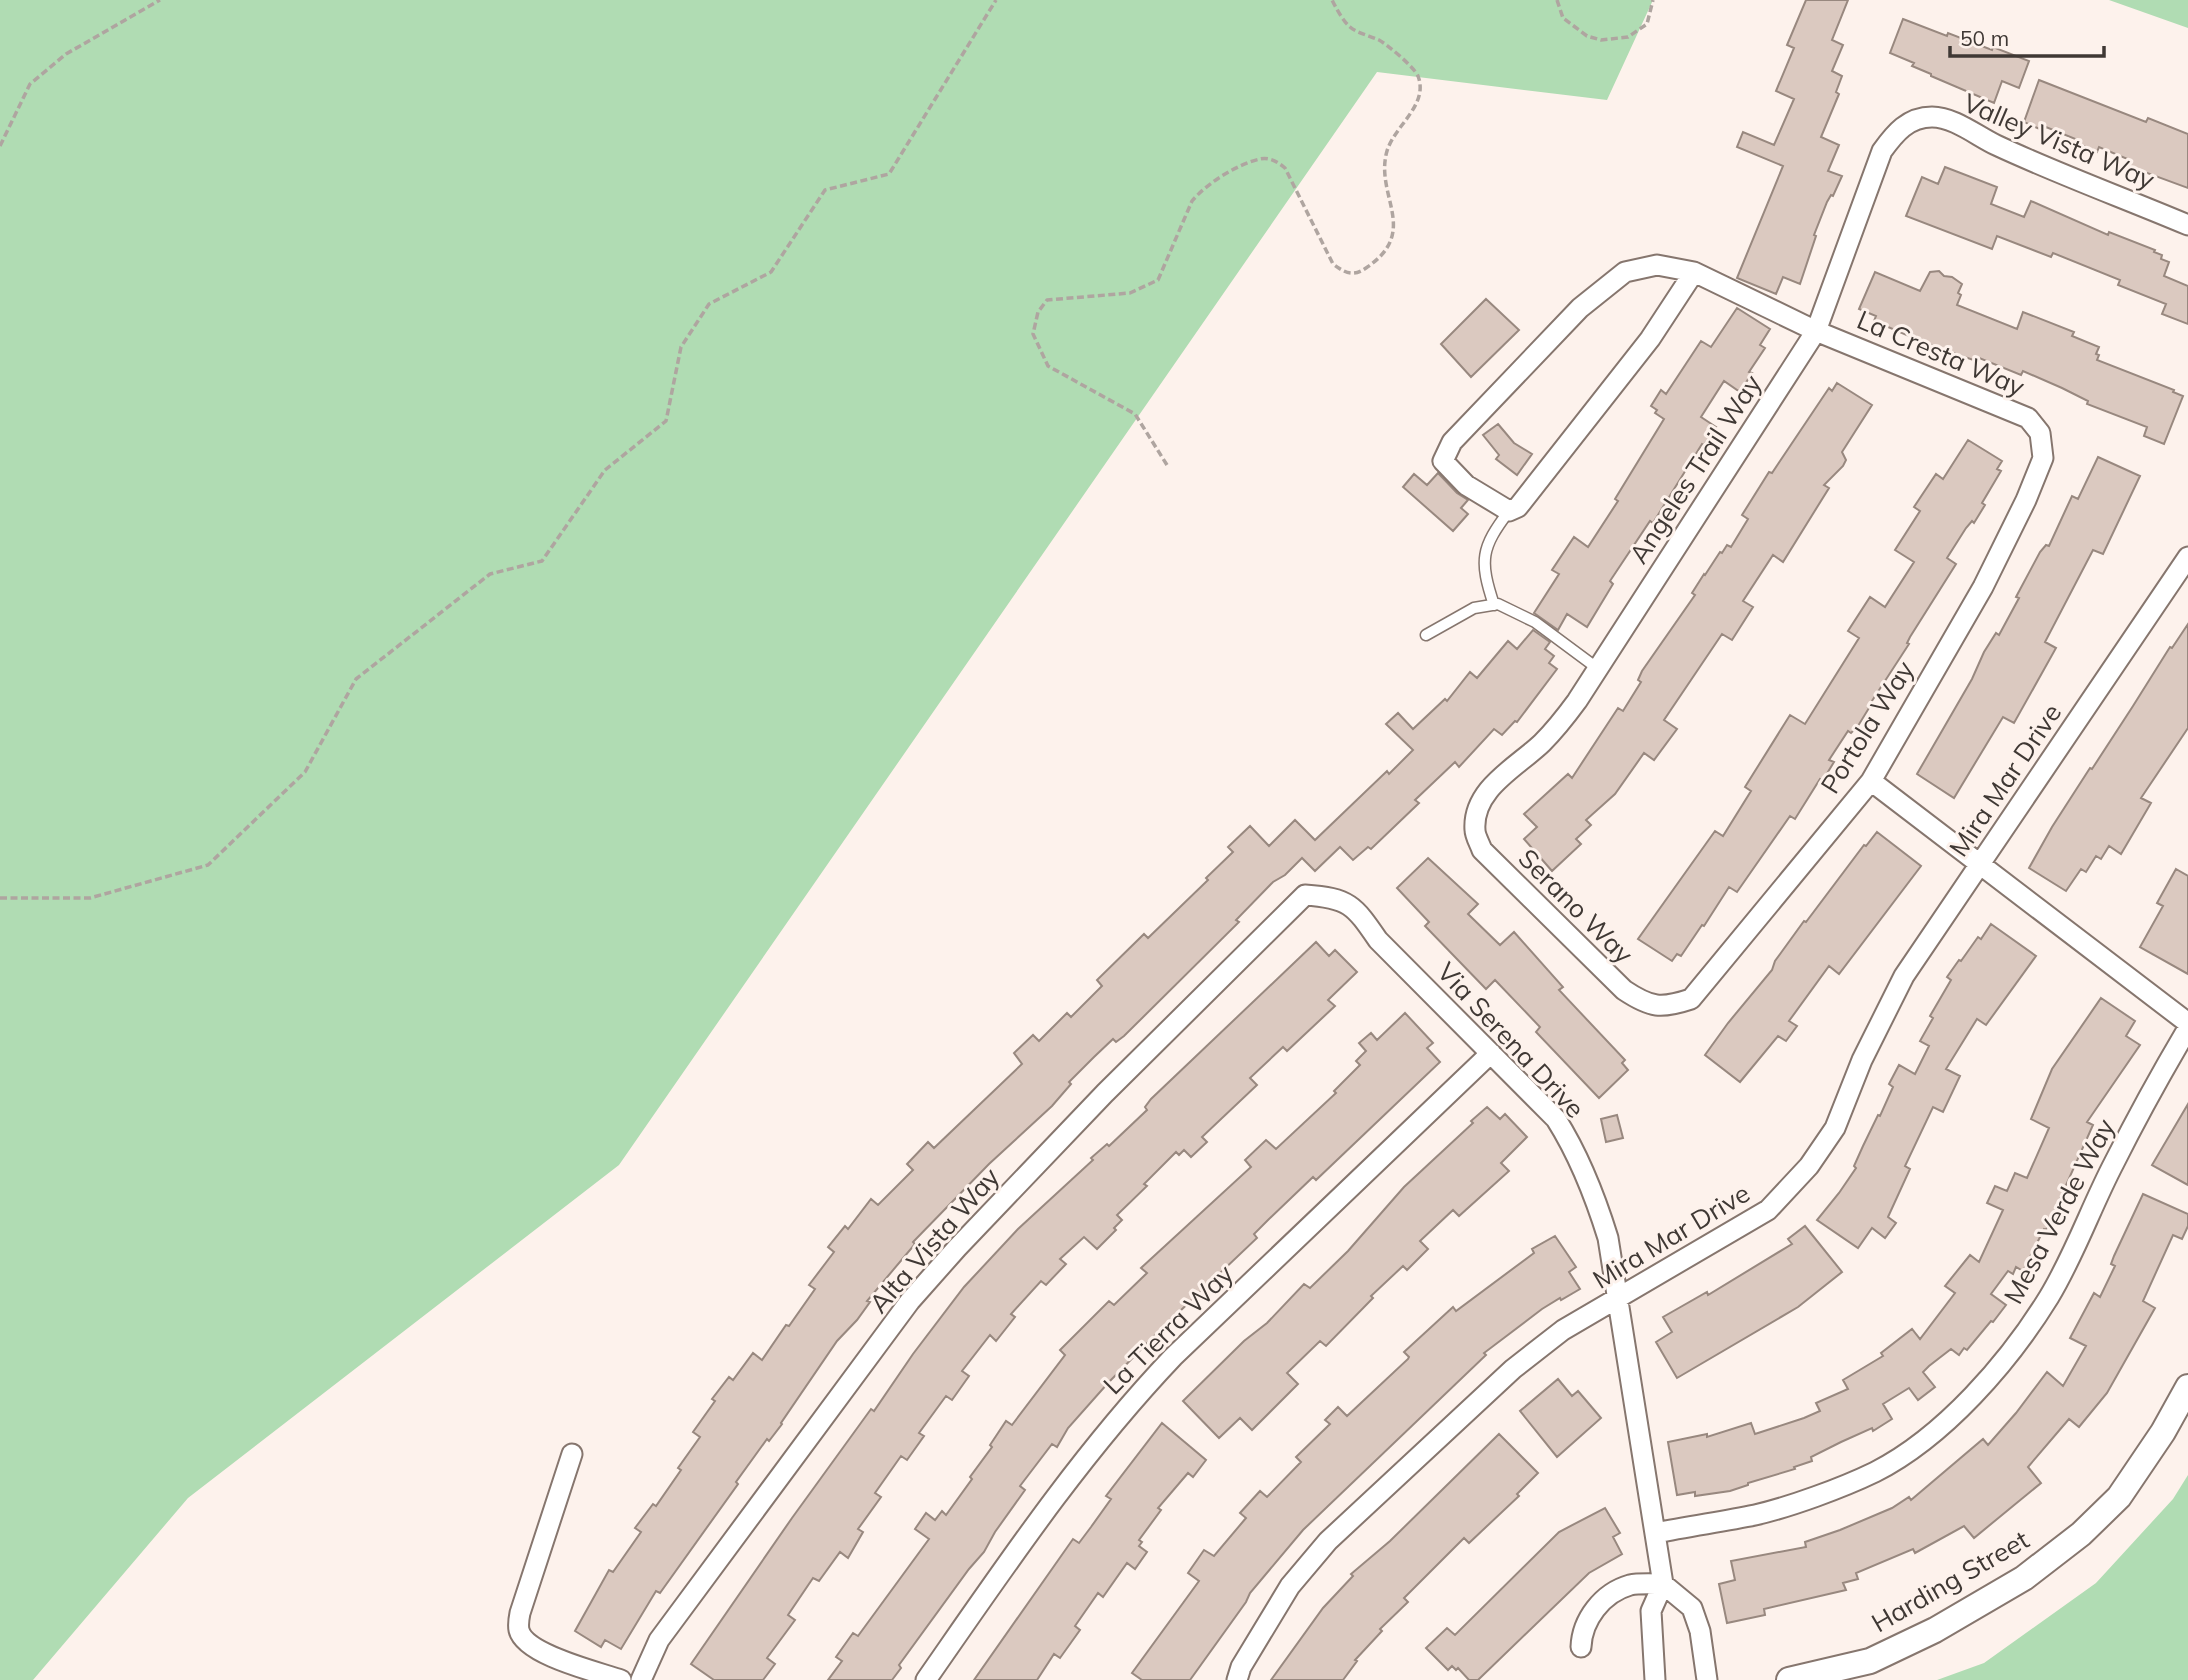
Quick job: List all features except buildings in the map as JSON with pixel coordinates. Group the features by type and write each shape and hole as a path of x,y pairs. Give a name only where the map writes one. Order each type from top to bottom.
{"street":[{"name":"Valley Vista Way","path":"1907,122 1933,117 1952,122 1997,146 2188,225"},
{"name":"Angeles Trail Way","path":"1476,814 1493,784 1541,744 1559,725 1816,331 1882,151 1907,122"},
{"name":"La Cresta Way","path":"1509,511 1466,485 1443,461 1452,442 1580,308 1625,272 1657,265 1694,272 1816,331 2028,418 2040,433"},
{"path":"1509,511 1518,507 1650,339 1694,272"},
{"name":"Portola Way","path":"1670,1006 1691,999 1871,781 1983,587 2026,500 2043,458 2040,433"},
{"name":"Mira Mar Drive","path":"1237,1680 1241,1667 1290,1586 1328,1541 1513,1369 1563,1330 1768,1210 1809,1167 1835,1128 1862,1060 1904,976 2188,557"},
{"path":"1871,781 2188,1025"},
{"name":"Serano Way","path":"1476,814 1475,831 1482,850 1624,990 1647,1005 1670,1006"},
{"name":"Alta Vista Way","path":"641,1680 659,1640 910,1301 1105,1093 1239,962 1289,909 1305,895 1328,897"},
{"name":"Via Serena Drive","path":"1328,897 1347,902 1378,940 1556,1119 1576,1150 1608,1238 1656,1533 1663,1584 1651,1611 1655,1680"},
{"name":"Mesa Verde Way","path":"1656,1533 1757,1514 1835,1489 1876,1472 1950,1419 1985,1383 2049,1297 2113,1165 2188,1025"},
{"name":"La Tierra Way","path":"926,1680 1060,1490 1132,1400 1173,1357 1491,1052"},
{"name":"Harding Street","path":"1789,1680 1870,1661 1935,1630 2024,1578 2081,1534 2119,1497 2163,1432 2188,1387"},
{"path":"572,1454 520,1613 519,1630 526,1642 539,1651 621,1680"},
{"path":"1581,1647 1582,1632 1593,1611 1610,1596 1630,1585 1663,1584 1692,1608 1700,1632 1707,1680"}],"lane":[{"path":"1494,605 1484,567 1486,548 1491,535 1509,511"},
{"path":"1426,635 1474,608 1498,604 1535,622 1597,668"}],"path":[{"path":"0,146 30,84 65,54 160,0"},
{"path":"0,898 90,898 208,865 305,772 356,678 490,574 542,561 605,470 666,421 681,347 709,304 771,272 825,190 889,174 996,0"},
{"path":"1167,465 1135,414 1048,366 1033,334 1038,312 1047,300 1130,293 1158,280 1192,201 1199,192 1225,174 1261,158 1277,161 1285,168 1334,264 1346,273 1358,273 1384,253 1394,233 1384,164 1388,147 1415,108 1422,89 1417,72 1382,42 1350,27 1332,0"},
{"path":"1558,0 1563,19 1587,36 1601,40 1629,37 1647,24 1653,0"}],"green space":[{"path":"0,0 1653,0 1607,100 1377,72 619,1165 188,1498 33,1680 0,1680"},
{"path":"2109,0 2188,0 2188,28"},
{"path":"2188,1475 2188,1680 1937,1680 1984,1663 2096,1583 2173,1499"}]}
